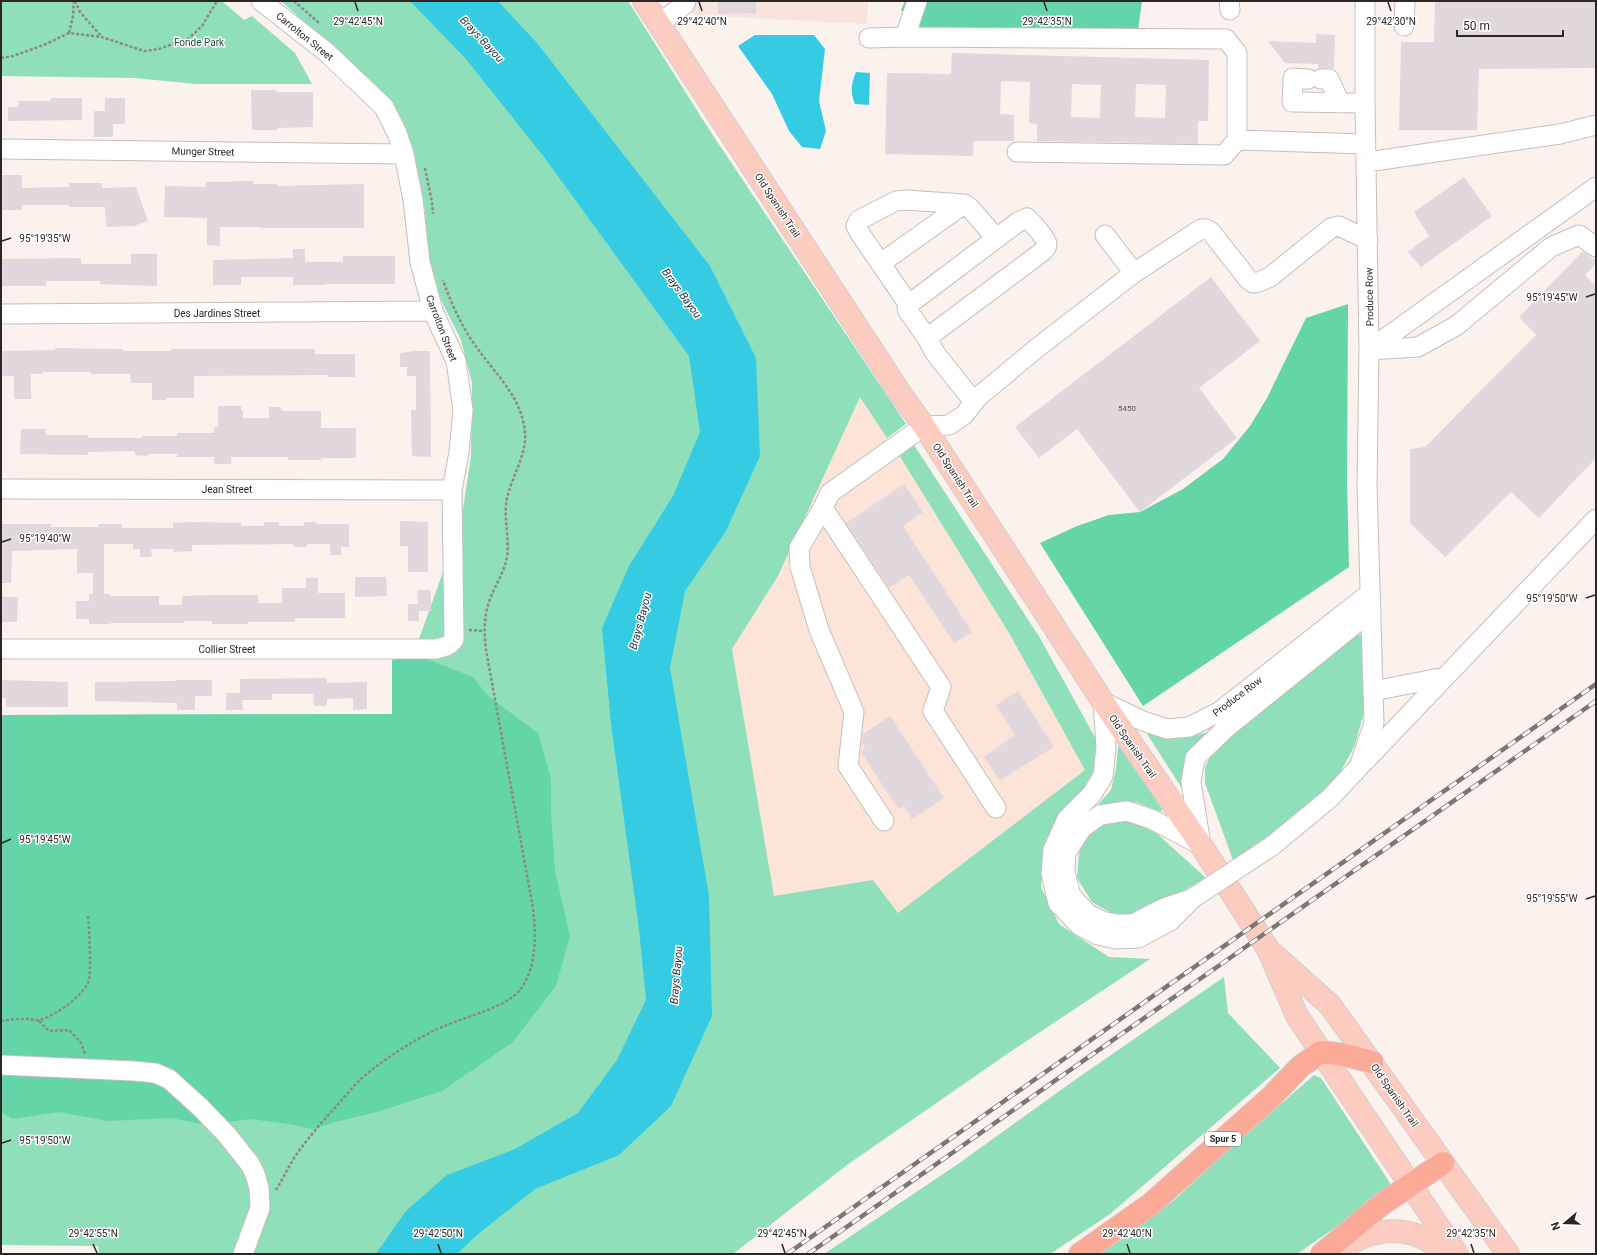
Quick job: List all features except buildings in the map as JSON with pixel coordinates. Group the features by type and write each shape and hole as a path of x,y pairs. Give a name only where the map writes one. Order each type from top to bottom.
{"highway":[{"path":"1321,1052 1345,1055 1372,1062"},
{"name":"Spur 5","path":"1080,1254 1151,1204 1270,1098 1301,1066 1321,1052"},
{"path":"1322,1254 1382,1204 1443,1163"}],"main road":[{"name":"Old Spanish Trail","path":"644,1 898,389 924,426 1103,702 1201,845 1268,949 1297,1016 1457,1254"},
{"name":"Old Spanish Trail","path":"1268,949 1330,1005 1508,1254"},
{"path":"1329,1254 1370,1234 1397,1230 1421,1236 1440,1247 1446,1254"}],"street":[{"name":"Carrolton Street","path":"261,1 325,51 384,107 397,134 404,154 413,200 420,262 433,311 456,361 463,410 459,452 452,490 455,629 454,639 451,644"},
{"path":"659,24 685,4 686,1"},
{"path":"905,37 917,1"},
{"name":"Produce Row","path":"1365,1 1369,350 1367,485 1374,723 1359,767 1330,798 1272,846 1193,898 1170,921 1138,938 1116,939 1098,935 1079,925 1058,903 1052,873 1052,850 1067,819 1092,794 1103,776 1106,747 1103,702 1143,721 1167,729 1189,727 1219,712 1370,593"},
{"path":"1404,1 1404,26"},
{"path":"869,38 1226,39 1237,53 1237,140 1224,155 1017,152"},
{"path":"1340,103 1329,79 1293,78 1292,102 1340,103 1365,103"},
{"path":"1237,140 1366,153 1560,134 1596,125"},
{"name":"Munger Street","path":"1,149 404,154"},
{"path":"1369,350 1596,187"},
{"path":"909,305 859,232 856,226 859,220 896,202 906,200 964,204 969,206 996,238"},
{"path":"881,263 964,204"},
{"path":"927,338 1046,248 1047,244 1043,237 1027,218 1018,222 996,238 907,308 935,353 974,402"},
{"path":"884,821 848,766 854,712 819,630 800,567 799,548 823,508 830,493 924,426 949,426 964,415 978,397 1037,348 1134,273 1201,229 1206,229 1211,232 1248,279 1253,283 1270,277 1331,228 1339,226 1368,240"},
{"path":"1105,235 1134,273"},
{"path":"1369,350 1418,347 1456,326 1551,247 1579,235 1596,248"},
{"name":"Des Jardines Street","path":"1,314 433,311"},
{"name":"Jean Street","path":"1,489 452,490"},
{"path":"823,508 941,687 933,711 996,808"},
{"path":"1359,767 1596,519"},
{"name":"Produce Row","path":"1201,845 1191,782 1195,758 1226,728 1371,611"},
{"name":"Collier Street","path":"1,649 436,649 451,644"},
{"path":"1372,691 1445,677"},
{"name":"Produce Row","path":"1193,898 1164,908 1133,924 1115,924 1102,921 1088,914 1071,896 1065,872 1066,852 1082,828 1100,815 1126,811 1150,819 1201,845"},
{"path":"1,1065 88,1068 155,1073 169,1079 200,1107 227,1135 250,1164 255,1174 260,1197 260,1208 243,1254"}],"path":[{"path":"69,33 73,16 74,1"},
{"path":"74,1 80,12 102,37"},
{"path":"1,58 13,56 69,33 102,37 144,51 159,50 189,38 202,26 217,1"},
{"path":"39,1021 54,1014 75,998 89,982 90,959 88,915"},
{"path":"1,1021 9,1019 30,1019 39,1021 49,1031 69,1030 81,1043 88,1068"}],"shaded area":[{"path":"677,1 868,1 867,24 695,15"},
{"path":"860,396 899,455 1009,633 1085,770 898,913 873,880 774,896 732,649 778,576"}],"green space":[{"name":"Fonde Park","path":"1,1 222,1 244,20 252,16 295,53 312,84 196,84 135,78 1,76"},
{"path":"281,1 628,1 710,131 906,424 887,438 860,397 778,576 732,649 774,896 873,880 898,913 1085,770 1009,633 899,455 914,445 1040,638 1097,741 1102,764 1045,851 1041,887 1059,924 1109,957 1150,959 1010,1052 847,1165 733,1254 99,1254 98,1246 1,1245 1,715 392,714 461,522 471,456 472,383 461,340 441,300 429,261 425,210 416,164 407,137 364,76"},
{"path":"905,1 1142,1 1138,30 925,31 901,10"},
{"path":"1348,304 1347,481 1349,567 1143,706 1040,543 1077,526 1109,515 1140,512 1183,489 1223,459 1250,426 1267,398 1306,318"},
{"path":"1357,635 1363,635 1364,712 1355,745 1340,773 1318,797 1284,825 1233,860 1205,783 1205,767 1213,752 1222,741 1347,641"},
{"path":"414,654 473,677 488,696 538,733 551,779 551,812 555,871 570,936 556,986 512,1043 442,1091 377,1112 313,1129 251,1119 207,1125 171,1118 108,1121 59,1112 13,1119 1,1112 1,715 392,714 392,660"},
{"path":"1144,729 1161,735 1176,737 1190,737 1207,732 1192,750 1183,790"},
{"path":"1121,745 1162,809 1161,812 1136,802 1118,802 1095,808 1111,790 1116,768 1118,747"},
{"path":"1129,817 1152,829 1206,878 1158,905 1133,915 1111,913 1092,902 1077,878 1079,853 1089,833 1109,821"},
{"path":"1224,977 1228,1013 1280,1068 1110,1214 1050,1254 824,1254 958,1164 1079,1077"},
{"path":"1314,1075 1321,1078 1390,1183 1389,1190 1297,1254 1097,1254 1172,1202 1236,1143"}],"water":[{"name":"Brays Bayou","path":"410,1 498,1 537,43 710,266 756,358 760,456 726,531 685,591 670,668 709,896 712,1016 671,1106 619,1155 535,1189 477,1235 457,1254 376,1254 405,1212 447,1175 515,1149 578,1113 617,1060 646,1000 639,929 611,724 602,628 629,566 673,496 700,432 689,356 544,157 466,59"},
{"path":"755,35 814,35 825,49 819,101 826,131 820,149 802,147 789,131 772,94 738,46"},
{"path":"856,72 870,73 869,105 855,104 852,96 852,88"}],"railway":[{"path":"787,1254 1596,684"},
{"path":"808,1254 1596,701"}]}
